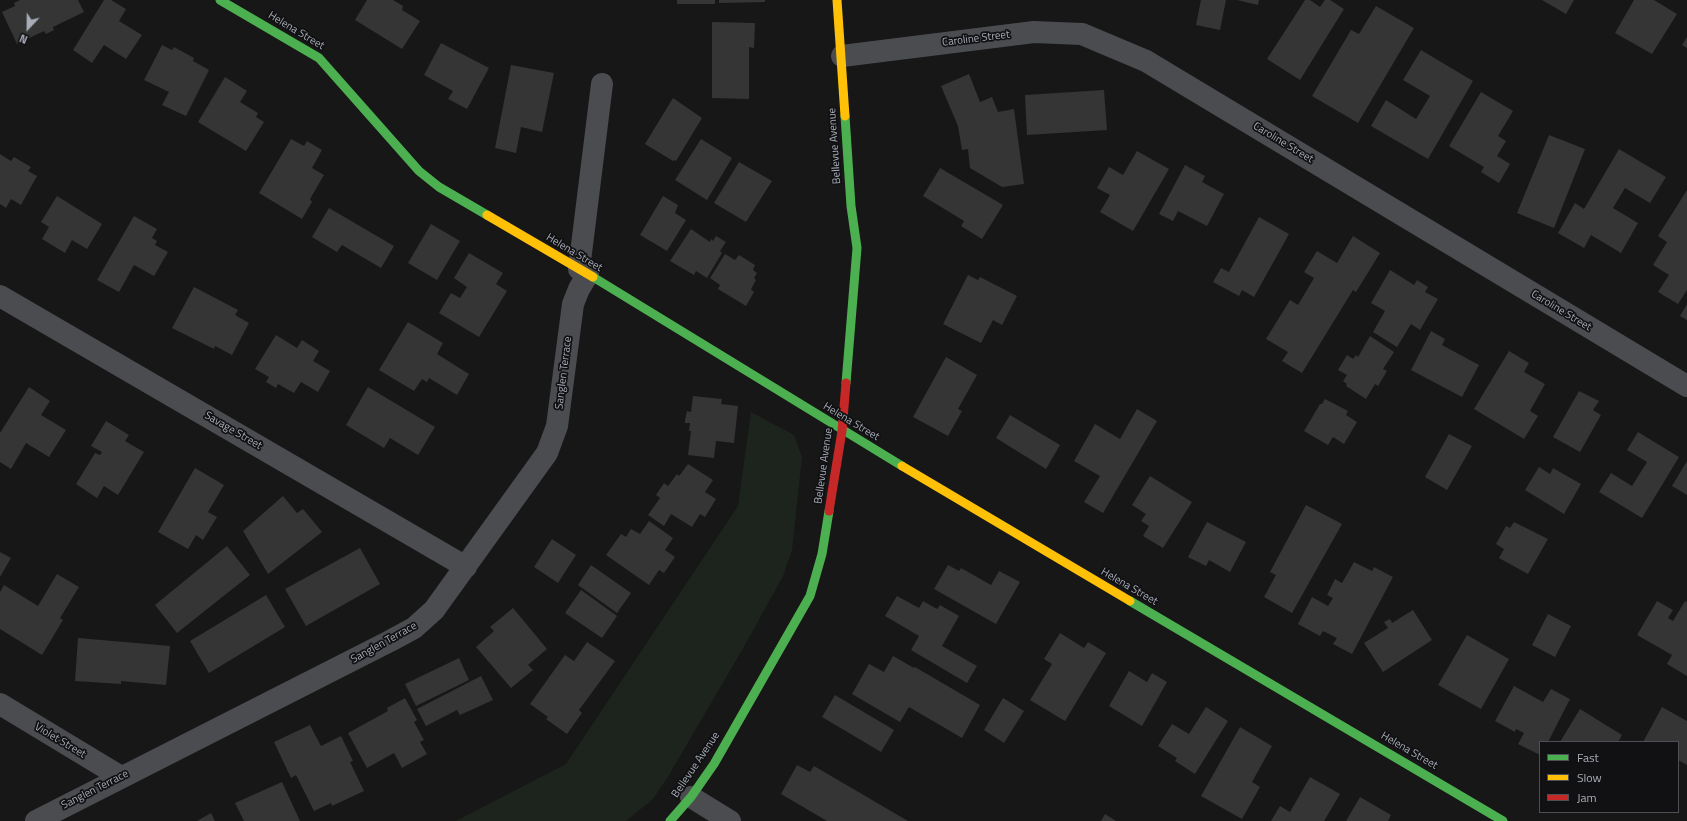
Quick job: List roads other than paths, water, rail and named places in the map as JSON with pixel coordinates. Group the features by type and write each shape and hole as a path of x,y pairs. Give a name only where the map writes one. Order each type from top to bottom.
{"street":[{"name":"Helena Street","path":"220,0 319,58 419,171 431,182 583,272 842,431 1504,821"},
{"name":"Bellevue Avenue","path":"670,821 691,797 714,764 810,596 822,554 842,431 857,248 851,206 837,0"},
{"name":"Caroline Street","path":"842,56 1034,32 1082,34 1146,61 1687,386"},
{"name":"Sanglen Terrace","path":"36,821 414,628 434,610 547,453 557,426 573,304 579,289 583,272 602,84"},
{"name":"Savage Street","path":"0,296 466,567"},
{"name":"Violet Street","path":"0,704 121,777"},
{"path":"691,797 730,821"}]}
